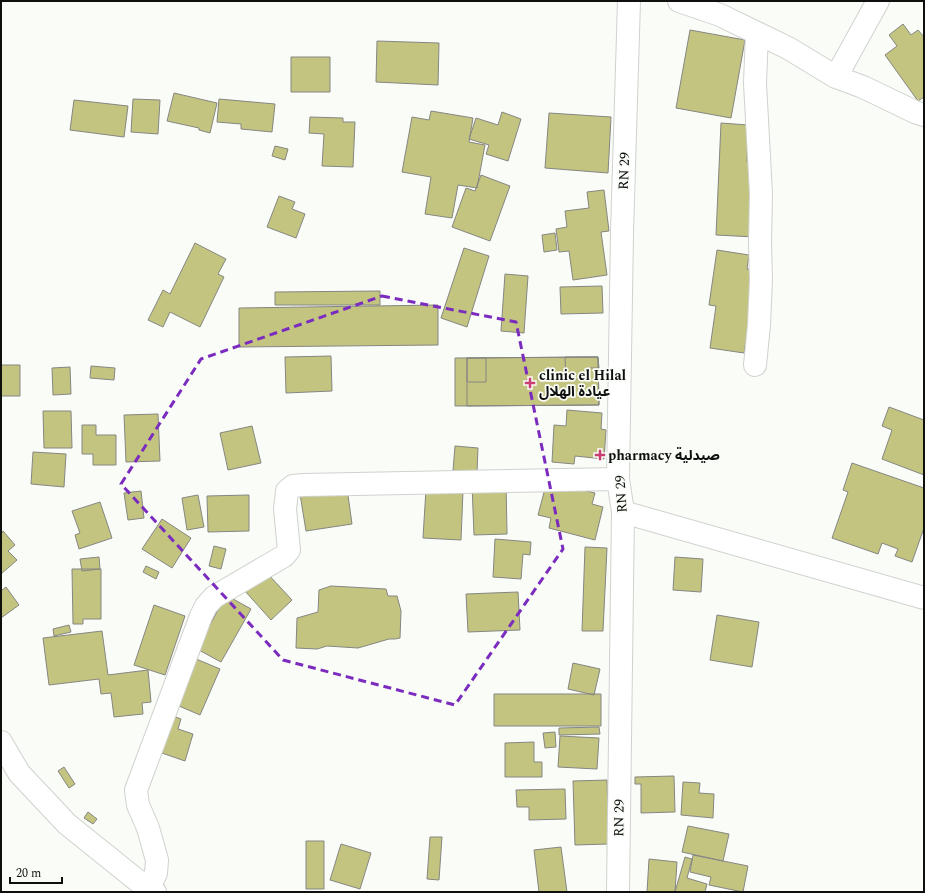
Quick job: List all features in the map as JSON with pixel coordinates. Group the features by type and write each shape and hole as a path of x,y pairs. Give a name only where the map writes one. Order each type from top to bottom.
{"street":[{"name":"RN 29","path":"618,892 623,512 618,479 622,233 629,1"},
{"path":"679,1 720,15 788,48 836,77 863,87 924,115"},
{"path":"836,77 878,1"},
{"path":"755,365 761,280 761,194 755,83 757,33"},
{"path":"1,742 19,773 67,824 150,891 156,873 156,860 148,828 138,805 136,790 200,616 206,606 214,597 284,556 289,550 285,509 287,491 293,486 618,479"},
{"path":"623,512 924,598"}],"highlighted area":[{"path":"382,296 516,322 563,549 455,705 283,660 121,484 201,359"}],"building":[{"path":"903,24 911,35 918,30 924,37 924,97 918,101 885,55 897,46 889,35"},
{"path":"690,30 745,40 731,118 676,108"},
{"path":"377,41 439,43 438,85 376,82"},
{"path":"291,57 330,57 330,92 291,92"},
{"path":"174,93 217,103 210,133 199,130 199,128 167,121"},
{"path":"133,99 160,100 158,134 131,132"},
{"path":"219,99 275,104 272,132 241,129 241,124 217,122"},
{"path":"74,100 128,106 124,137 70,130"},
{"path":"431,111 473,118 469,142 485,145 477,188 458,185 452,218 425,214 431,177 402,172 412,117 429,120"},
{"path":"502,112 521,119 508,161 486,154 489,145 469,139 476,118 498,125"},
{"path":"549,113 611,117 608,173 545,168"},
{"path":"310,117 343,118 343,122 355,122 353,167 322,166 324,134 309,133"},
{"path":"721,123 748,125 747,162 759,163 755,237 716,235"},
{"path":"275,146 288,149 285,160 272,156"},
{"path":"481,175 510,186 490,241 452,227 466,188 475,191"},
{"path":"604,190 609,231 601,232 607,275 573,280 569,251 559,252 556,229 567,227 565,211 589,208 587,192"},
{"path":"279,196 295,202 292,209 305,214 296,238 267,227"},
{"path":"555,233 557,250 544,252 542,235"},
{"path":"195,243 226,259 218,274 224,277 200,327 170,312 163,327 148,320 163,290 170,294"},
{"path":"464,248 489,256 467,327 441,318"},
{"path":"717,250 749,255 747,269 759,271 744,353 710,348 716,306 709,305"},
{"path":"505,274 528,276 524,333 501,331"},
{"path":"602,286 603,313 561,314 560,287"},
{"path":"380,291 380,305 275,305 275,292"},
{"path":"438,305 438,345 239,347 239,308"},
{"path":"331,356 332,391 286,393 285,357"},
{"path":"565,357 598,357 599,368 588,368 588,379 566,379"},
{"path":"598,357 599,405 467,406 467,358"},
{"path":"598,357 599,405 455,406 455,358"},
{"path":"467,358 486,358 486,382 467,382"},
{"path":"1,365 20,365 20,396 1,396"},
{"path":"91,366 115,368 114,380 90,378"},
{"path":"70,367 71,394 53,395 52,368"},
{"path":"889,407 924,420 924,475 882,459 892,430 882,426"},
{"path":"567,410 602,413 601,429 606,430 604,459 575,456 574,464 552,462 554,425 566,426"},
{"path":"43,411 71,411 72,448 44,448"},
{"path":"158,414 160,461 126,462 124,415"},
{"path":"82,425 96,425 96,435 116,435 116,465 93,465 93,454 82,454"},
{"path":"252,426 261,463 228,470 220,433"},
{"path":"455,446 478,448 477,472 453,471"},
{"path":"33,452 66,454 64,487 31,484"},
{"path":"852,463 924,488 924,528 912,562 895,556 898,549 882,543 878,554 832,538 848,492 843,490"},
{"path":"547,481 595,493 592,504 603,507 595,540 549,528 551,518 538,515"},
{"path":"506,483 507,534 474,535 472,484"},
{"path":"347,488 352,524 306,531 300,494"},
{"path":"426,489 463,491 461,540 423,538"},
{"path":"141,491 144,518 128,520 124,493"},
{"path":"198,495 204,527 187,530 182,498"},
{"path":"249,495 249,531 208,532 207,496"},
{"path":"100,502 112,538 79,549 75,535 80,533 72,511"},
{"path":"162,519 191,538 172,568 142,549"},
{"path":"3,531 15,545 8,551 17,560 1,574 1,534"},
{"path":"495,539 531,542 530,555 523,554 521,579 493,577"},
{"path":"214,546 226,549 221,569 209,566"},
{"path":"585,547 607,548 603,631 582,631"},
{"path":"99,557 100,569 82,571 80,559"},
{"path":"675,557 703,559 701,592 673,590"},
{"path":"146,566 159,572 156,579 143,572"},
{"path":"72,569 101,569 101,619 83,619 83,624 73,624"},
{"path":"266,572 292,600 271,620 245,591"},
{"path":"331,586 386,589 388,596 397,596 401,611 400,638 389,639 358,648 327,646 317,649 296,648 297,618 318,612 319,590"},
{"path":"6,587 19,605 1,618 1,591"},
{"path":"518,592 520,630 468,632 466,594"},
{"path":"226,595 251,609 221,662 197,649"},
{"path":"154,605 185,616 165,675 134,665"},
{"path":"717,615 759,622 752,667 710,660"},
{"path":"69,625 71,632 54,636 53,629"},
{"path":"102,631 108,675 148,670 151,702 142,703 143,714 114,717 111,693 101,694 99,679 49,685 43,638"},
{"path":"189,656 220,669 200,715 179,706 183,696 174,692"},
{"path":"573,663 600,669 594,695 568,689"},
{"path":"494,694 601,694 601,726 494,726"},
{"path":"168,714 181,719 178,729 193,734 185,761 156,751"},
{"path":"599,727 600,734 559,735 559,728"},
{"path":"555,732 556,747 545,748 543,733"},
{"path":"560,736 599,738 597,769 558,767"},
{"path":"534,742 534,762 542,762 542,777 505,777 505,743"},
{"path":"64,767 75,784 69,788 58,771"},
{"path":"674,776 675,812 641,813 641,784 635,784 635,777"},
{"path":"607,780 609,844 575,845 573,781"},
{"path":"683,782 700,783 699,793 714,794 713,818 681,815"},
{"path":"565,789 566,819 529,820 529,807 517,807 516,790"},
{"path":"88,812 97,819 93,824 84,818"},
{"path":"688,826 729,834 723,861 682,852"},
{"path":"430,837 442,837 439,880 427,879"},
{"path":"306,841 324,841 324,889 306,889"},
{"path":"341,844 371,853 360,889 330,880"},
{"path":"561,847 567,892 539,892 534,850"},
{"path":"693,855 748,866 743,892 709,885 711,877 690,872"},
{"path":"685,857 692,859 687,878 707,884 705,892 675,892"},
{"path":"649,859 677,862 675,892 647,892"}],"place":[{"name":"clinic el Hilal عيادة الهلال","path":"530,383"},
{"name":"pharmacy صيدلية","path":"600,455"}]}
